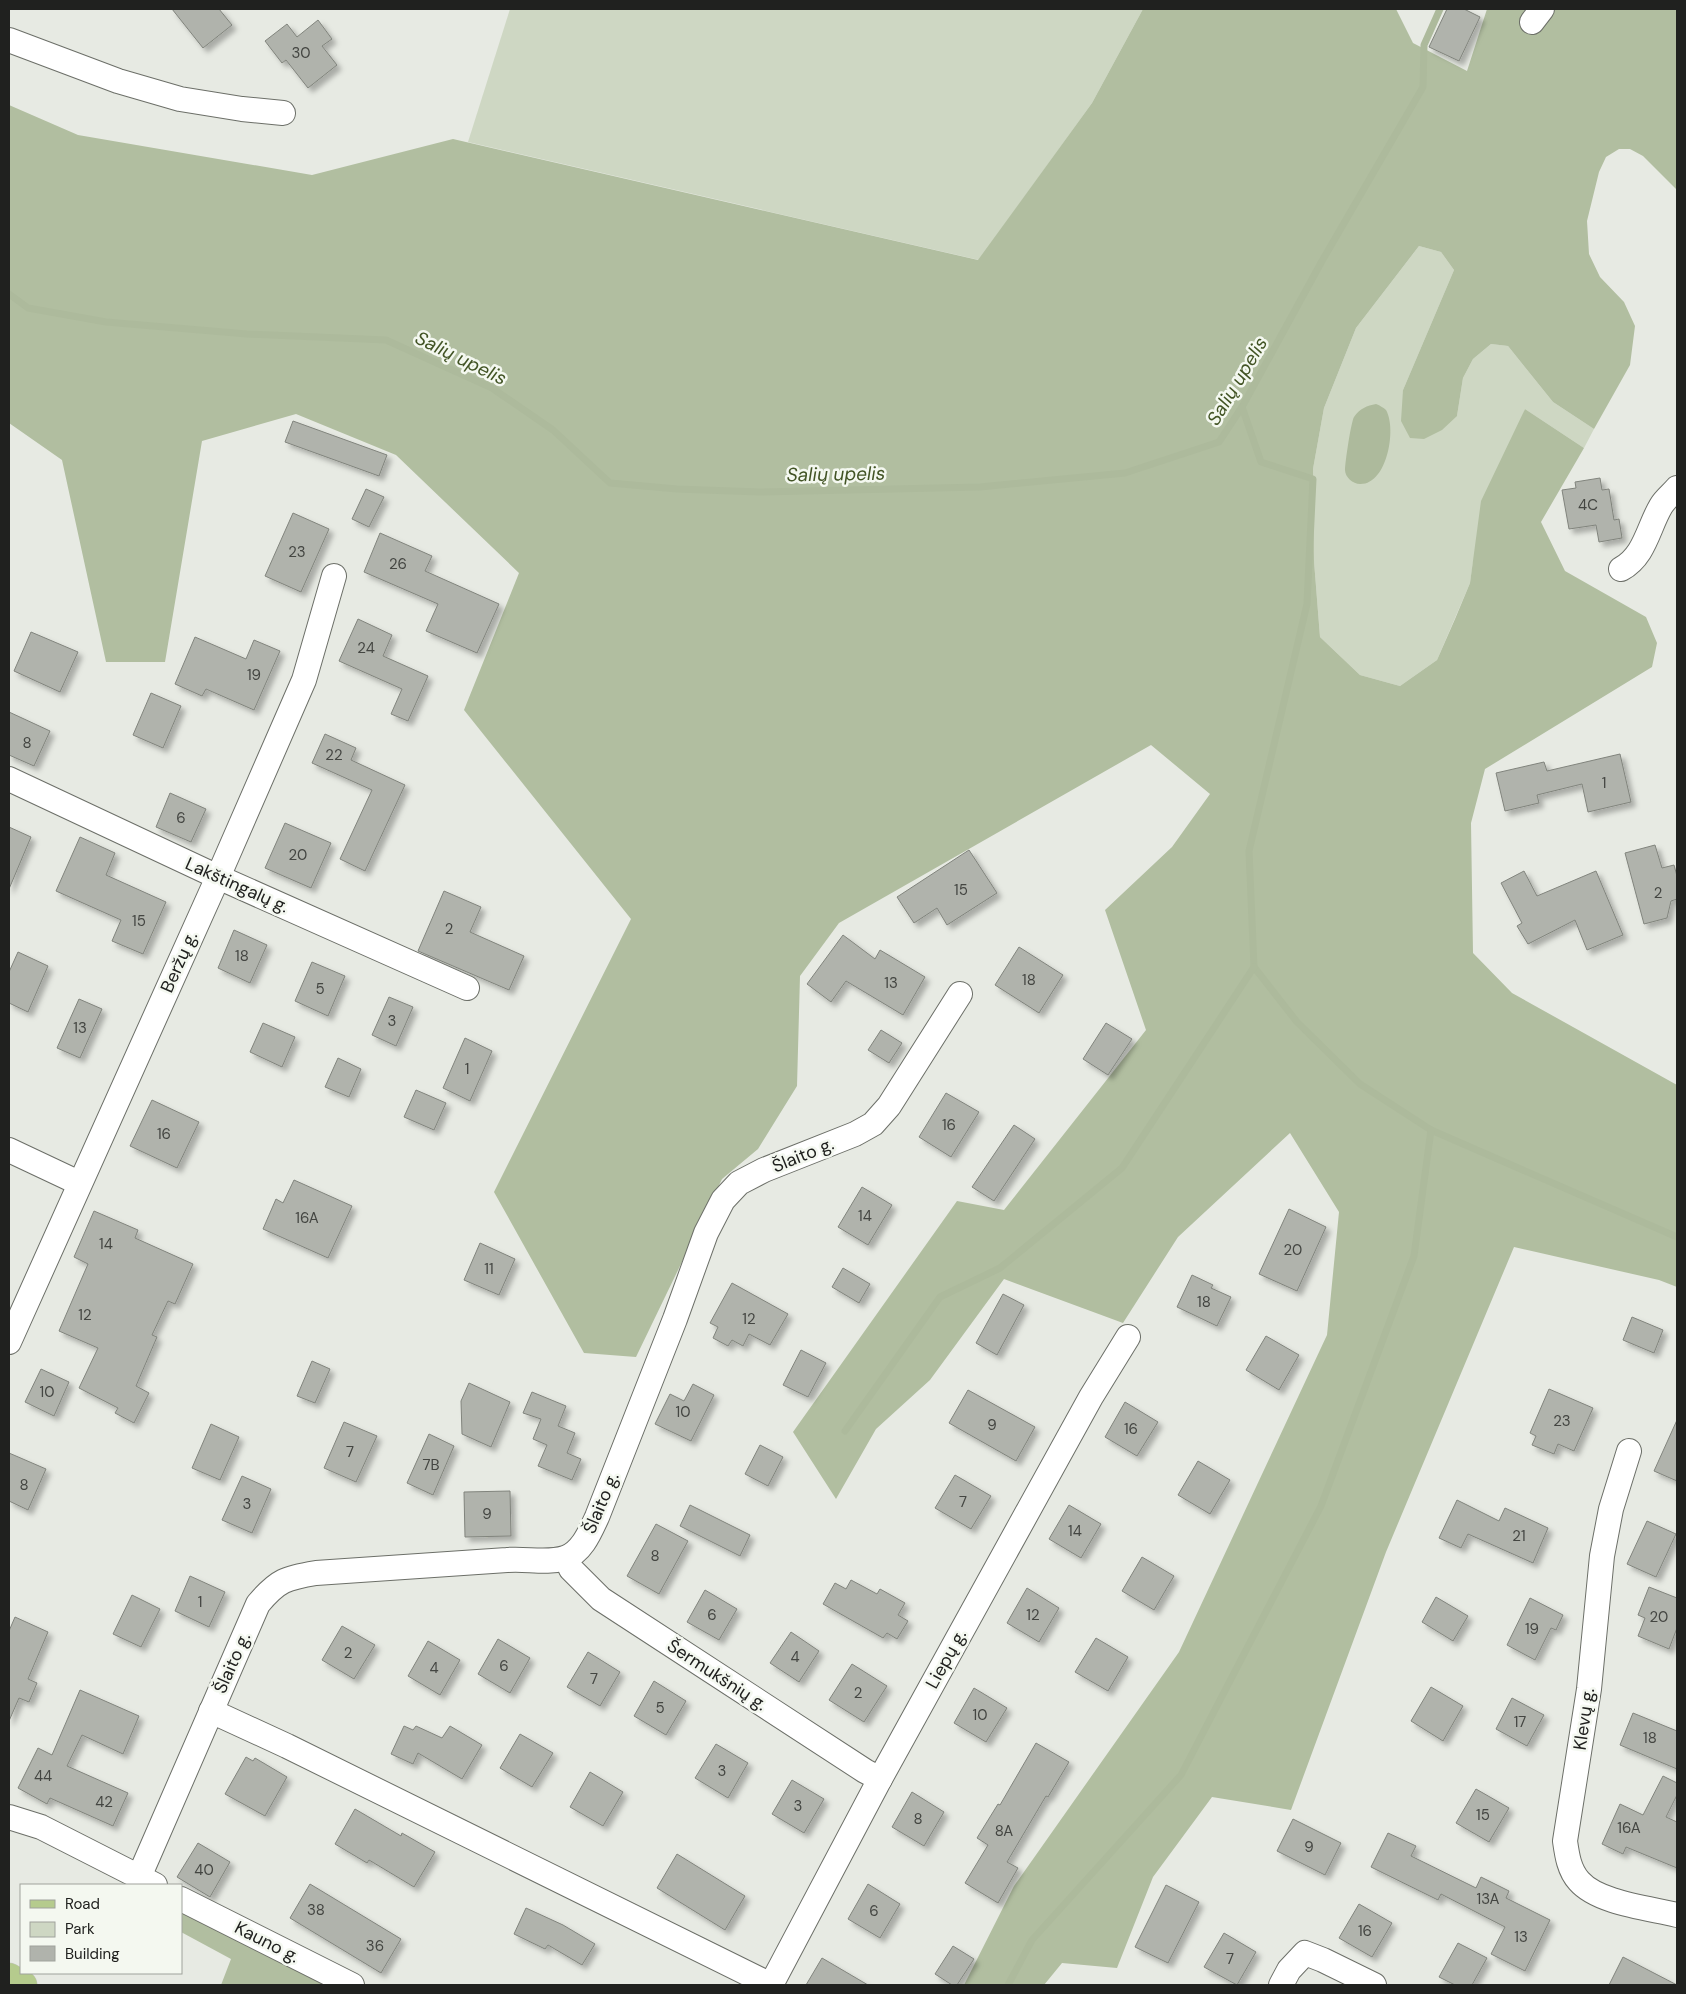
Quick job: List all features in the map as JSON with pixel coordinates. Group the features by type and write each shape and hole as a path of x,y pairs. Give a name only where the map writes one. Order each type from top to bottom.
{"main road":[{"path":"9,1977 23,1985"}],"street":[{"path":"9,40 118,80 180,99 242,109 283,113"},
{"path":"1621,569 1631,563 1640,551 1662,505 1677,488"},
{"name":"Beržų g.","path":"9,1342 218,877 304,680 334,576"},
{"name":"Lakštingalų g.","path":"9,779 218,877 467,988"},
{"name":"Šlaito g.","path":"147,1881 211,1711 258,1604 277,1584 293,1577 316,1573 513,1559 546,1561 566,1558 578,1549 588,1537 597,1517 675,1319 706,1233 723,1200 739,1184 764,1170 856,1134 872,1124 889,1106 960,994"},
{"path":"9,1150 79,1183"},
{"name":"Liepų g.","path":"771,1985 880,1779 1091,1398 1128,1337"},
{"name":"Klevų g.","path":"1629,1451 1611,1509 1602,1556 1589,1690 1565,1841 1568,1862 1578,1880 1591,1892 1610,1899 1677,1915"},
{"name":"Šermukšnių g.","path":"566,1558 571,1569 601,1599 880,1779"},
{"path":"211,1711 287,1746 771,1985"},
{"path":"9,1817 41,1827 147,1881"},
{"name":"Kauno g.","path":"182,1900 352,1985"},
{"path":"1281,1985 1289,1970 1305,1953 1374,1985"}],"green space":[{"path":"510,9 1143,9 1092,103 979,260 468,142"},
{"path":"1419,246 1441,252 1454,270 1403,390 1457,416 1463,378 1473,359 1491,344 1508,346 1553,402 1594,429 1584,448 1525,409 1473,562 1470,583 1437,660 1400,686 1360,675 1320,637 1314,561 1313,469 1324,408 1356,328"}],"shaded area":[{"path":"1143,9 1396,9 1413,43 1467,71 1487,9 1677,9 1677,190 1643,156 1630,149 1619,149 1606,157 1599,172 1587,221 1589,254 1600,277 1624,302 1635,326 1630,365 1594,429 1553,402 1508,346 1491,344 1473,359 1463,378 1457,416 1442,430 1424,439 1410,438 1401,421 1403,390 1454,270 1441,252 1419,246 1356,328 1324,408 1313,469 1314,561 1320,637 1360,675 1400,686 1437,660 1470,583 1481,501 1525,409 1584,448 1541,522 1565,571 1646,617 1657,643 1652,667 1485,769 1471,823 1473,953 1512,993 1677,1085 1677,1287 1659,1280 1514,1247 1386,1552 1291,1810 1212,1797 1153,1877 1117,1968 1062,1963 1044,1985 964,1985 1014,1886 1179,1652 1327,1335 1339,1212 1290,1133 1178,1237 1123,1323 1004,1279 930,1380 876,1429 836,1499 793,1432 957,1201 1004,1210 1146,1030 1105,910 1172,847 1210,794 1151,745 839,923 800,976 797,1086 758,1149 722,1179 636,1357 584,1353 494,1192 631,919 464,710 519,573 396,455 296,414 202,441 165,662 106,662 62,460 9,423 9,105 78,135 312,175 453,139 978,260 1092,103"},
{"path":"1376,404 1386,410 1389,419 1390,442 1383,466 1377,476 1369,482 1357,484 1348,478 1345,473 1351,426 1354,417 1361,409"},
{"path":"182,1910 311,1974 324,1985 221,1985 231,1959 182,1933"}],"building":[{"path":"172,9 219,9 232,25 203,48"},
{"path":"1447,9 1464,9 1480,17 1459,61 1429,47"},
{"path":"318,20 332,39 322,46 337,65 308,88 286,60 282,63 265,41 287,24 297,37"},
{"path":"293,421 387,455 379,476 285,442"},
{"path":"1600,478 1602,490 1609,489 1614,520 1619,519 1622,538 1599,542 1596,525 1569,529 1562,490 1576,488 1575,482"},
{"path":"366,489 384,497 369,527 352,519"},
{"path":"293,513 329,529 301,592 265,576"},
{"path":"380,533 432,556 425,571 499,604 477,653 426,631 438,604 364,572"},
{"path":"358,619 392,635 383,656 428,676 408,721 391,714 402,689 339,661"},
{"path":"31,632 78,652 60,692 14,671"},
{"path":"195,637 246,659 254,640 280,651 254,710 206,689 202,696 175,684"},
{"path":"151,693 181,706 163,748 133,735"},
{"path":"9,712 50,731 34,766 9,755"},
{"path":"325,734 356,748 351,760 405,785 365,871 340,859 372,790 312,763"},
{"path":"1620,754 1631,802 1588,812 1582,784 1537,795 1539,803 1505,811 1496,773 1544,762 1547,771"},
{"path":"170,793 206,809 191,842 156,827"},
{"path":"285,823 331,843 311,888 265,868"},
{"path":"9,827 31,837 9,889"},
{"path":"80,837 115,853 106,875 166,902 143,954 112,941 121,920 56,891"},
{"path":"1655,845 1662,868 1674,865 1677,876 1677,899 1671,901 1667,918 1644,924 1625,853"},
{"path":"969,850 997,893 947,925 937,908 914,923 897,897"},
{"path":"1524,871 1537,896 1596,871 1623,935 1587,950 1575,920 1528,944 1517,926 1522,923 1501,883"},
{"path":"444,891 481,907 470,932 524,956 509,990 418,951"},
{"path":"234,930 267,945 250,983 218,968"},
{"path":"843,935 875,959 880,950 925,977 903,1015 846,981 831,1002 807,984"},
{"path":"1019,947 1063,975 1039,1013 995,985"},
{"path":"18,952 48,966 28,1012 9,1003 9,972"},
{"path":"312,962 345,976 328,1016 295,1001"},
{"path":"389,997 413,1007 396,1046 372,1035"},
{"path":"79,999 102,1009 80,1058 57,1048"},
{"path":"263,1023 295,1037 282,1067 250,1052"},
{"path":"1106,1023 1132,1039 1108,1075 1083,1059"},
{"path":"881,1030 902,1043 889,1063 868,1050"},
{"path":"465,1038 492,1051 470,1101 443,1088"},
{"path":"338,1058 361,1069 349,1097 325,1087"},
{"path":"416,1090 446,1103 434,1130 404,1117"},
{"path":"946,1093 979,1112 951,1157 919,1137"},
{"path":"152,1100 199,1122 177,1168 130,1146"},
{"path":"1014,1125 1035,1139 994,1201 972,1187"},
{"path":"294,1180 352,1206 328,1258 263,1229 276,1199 283,1203"},
{"path":"862,1187 892,1205 868,1245 838,1227"},
{"path":"1289,1209 1326,1227 1297,1291 1259,1274"},
{"path":"94,1211 138,1230 135,1238 193,1264 175,1304 168,1301 152,1335 157,1337 136,1386 149,1393 134,1423 115,1413 118,1408 79,1388 98,1348 59,1331 88,1264 74,1257"},
{"path":"480,1243 515,1259 499,1295 464,1280"},
{"path":"843,1268 870,1284 859,1303 832,1287"},
{"path":"1192,1275 1213,1285 1211,1288 1231,1297 1217,1326 1177,1307"},
{"path":"732,1283 788,1314 770,1345 749,1334 743,1346 732,1340 728,1346 713,1338 718,1327 710,1323"},
{"path":"1003,1294 1024,1305 997,1355 976,1343"},
{"path":"1632,1317 1663,1330 1654,1353 1623,1340"},
{"path":"1266,1336 1299,1355 1279,1390 1246,1370"},
{"path":"801,1350 826,1363 808,1397 783,1385"},
{"path":"312,1361 330,1369 315,1403 297,1396"},
{"path":"41,1369 69,1382 54,1416 25,1402"},
{"path":"469,1383 510,1402 491,1447 462,1434 461,1401"},
{"path":"693,1384 714,1395 691,1441 655,1424 670,1394 684,1401"},
{"path":"1549,1389 1593,1408 1574,1451 1558,1444 1554,1454 1532,1445 1536,1436 1530,1433"},
{"path":"968,1390 1035,1427 1016,1461 949,1423"},
{"path":"532,1392 566,1406 558,1426 575,1433 567,1453 581,1459 572,1480 538,1466 547,1445 533,1439 541,1419 523,1413"},
{"path":"1125,1402 1158,1422 1137,1456 1105,1437"},
{"path":"1677,1420 1677,1481 1654,1471"},
{"path":"344,1422 377,1436 356,1482 324,1468"},
{"path":"211,1424 239,1437 220,1480 192,1468"},
{"path":"429,1434 454,1446 433,1495 407,1483"},
{"path":"760,1445 783,1457 768,1486 745,1474"},
{"path":"9,1453 46,1469 28,1510 9,1501"},
{"path":"1198,1461 1230,1480 1210,1514 1178,1495"},
{"path":"955,1475 991,1496 971,1529 935,1508"},
{"path":"242,1476 271,1489 252,1533 222,1520"},
{"path":"510,1491 511,1536 465,1537 464,1492"},
{"path":"1457,1500 1499,1521 1505,1508 1548,1528 1533,1563 1468,1534 1461,1548 1439,1538"},
{"path":"690,1505 750,1535 740,1556 680,1526"},
{"path":"1069,1505 1101,1524 1081,1558 1049,1539"},
{"path":"1647,1521 1676,1534 1656,1577 1627,1564"},
{"path":"656,1524 688,1541 659,1594 627,1576"},
{"path":"1142,1557 1174,1576 1154,1610 1122,1591"},
{"path":"190,1576 225,1592 209,1627 175,1611"},
{"path":"851,1580 877,1594 880,1589 905,1603 898,1615 908,1621 897,1639 887,1633 883,1638 823,1604 835,1583 846,1589"},
{"path":"1649,1587 1677,1598 1677,1628 1669,1649 1638,1636 1645,1618 1638,1615"},
{"path":"1027,1588 1059,1608 1039,1642 1007,1623"},
{"path":"705,1590 737,1609 719,1640 687,1622"},
{"path":"132,1595 160,1609 141,1647 113,1634"},
{"path":"1436,1597 1468,1616 1453,1641 1422,1622"},
{"path":"1530,1598 1563,1615 1556,1630 1551,1628 1535,1660 1507,1645"},
{"path":"15,1617 48,1632 28,1679 37,1683 29,1702 19,1698 9,1721 9,1631"},
{"path":"342,1626 375,1645 354,1679 322,1660"},
{"path":"791,1632 819,1651 799,1682 770,1663"},
{"path":"1096,1638 1128,1657 1108,1691 1075,1672"},
{"path":"498,1639 530,1658 510,1693 478,1674"},
{"path":"428,1641 460,1660 440,1695 408,1676"},
{"path":"588,1652 620,1672 600,1706 567,1687"},
{"path":"852,1664 887,1686 864,1722 829,1700"},
{"path":"654,1681 686,1701 666,1735 634,1716"},
{"path":"1431,1687 1463,1706 1443,1741 1411,1721"},
{"path":"974,1688 1007,1708 986,1742 954,1723"},
{"path":"80,1690 139,1716 123,1754 82,1735 67,1766 128,1793 113,1826 50,1798 47,1804 18,1788 38,1748 52,1755"},
{"path":"1512,1698 1544,1715 1527,1746 1496,1729"},
{"path":"1633,1713 1677,1731 1677,1769 1620,1745"},
{"path":"404,1726 413,1730 416,1726 442,1738 450,1726 482,1745 462,1779 418,1753 413,1764 391,1754"},
{"path":"520,1734 553,1753 532,1787 500,1768"},
{"path":"1036,1743 1069,1762 1048,1797 1046,1796 1007,1862 1018,1868 998,1903 965,1883 988,1845 977,1838 998,1804 1000,1805"},
{"path":"716,1744 748,1763 728,1798 695,1778"},
{"path":"246,1757 253,1761 255,1758 287,1777 265,1816 225,1794"},
{"path":"590,1772 623,1792 603,1826 570,1807"},
{"path":"1663,1776 1677,1783 1677,1795 1666,1817 1677,1822 1677,1868 1626,1847 1623,1854 1602,1844 1620,1804 1643,1815"},
{"path":"792,1780 824,1799 804,1833 772,1814"},
{"path":"1476,1789 1509,1808 1489,1842 1456,1823"},
{"path":"912,1792 944,1812 924,1846 892,1827"},
{"path":"355,1809 401,1836 402,1833 435,1852 414,1887 369,1860 367,1863 335,1844"},
{"path":"1293,1819 1341,1843 1325,1875 1277,1851"},
{"path":"1388,1833 1416,1846 1411,1856 1476,1888 1481,1877 1509,1891 1506,1898 1550,1920 1525,1971 1491,1954 1505,1927 1441,1894 1438,1900 1371,1867"},
{"path":"198,1843 230,1862 210,1897 177,1877"},
{"path":"677,1854 745,1896 725,1930 657,1888"},
{"path":"310,1884 401,1939 381,1973 290,1918"},
{"path":"868,1884 900,1904 880,1938 848,1919"},
{"path":"1166,1885 1199,1902 1168,1963 1135,1947"},
{"path":"1359,1904 1392,1923 1372,1957 1339,1938"},
{"path":"526,1908 563,1925 595,1944 582,1965 548,1945 545,1949 514,1934"},
{"path":"1224,1933 1256,1952 1237,1985 1204,1967"},
{"path":"1458,1943 1487,1958 1472,1985 1455,1985 1439,1977"},
{"path":"953,1946 974,1959 957,1985 952,1985 935,1974"},
{"path":"1623,1957 1677,1985 1609,1985"},
{"path":"822,1958 868,1985 806,1985"}],"waterway":[{"name":"Salių upelis","path":"9,294 28,308 106,322 247,334 386,340 492,388 553,430 610,483 677,489 759,492 980,487 1125,473 1219,442 1242,407 1322,261 1423,87 1424,45 1440,9"},
{"path":"1242,407 1261,462 1313,479 1307,604 1249,851 1254,967 1297,1022 1360,1084 1431,1130 1677,1237"},
{"path":"845,1431 940,1297 1000,1268 1122,1168 1254,967"},
{"path":"1008,1985 1032,1940 1181,1775 1321,1506 1414,1256 1431,1130"}]}
